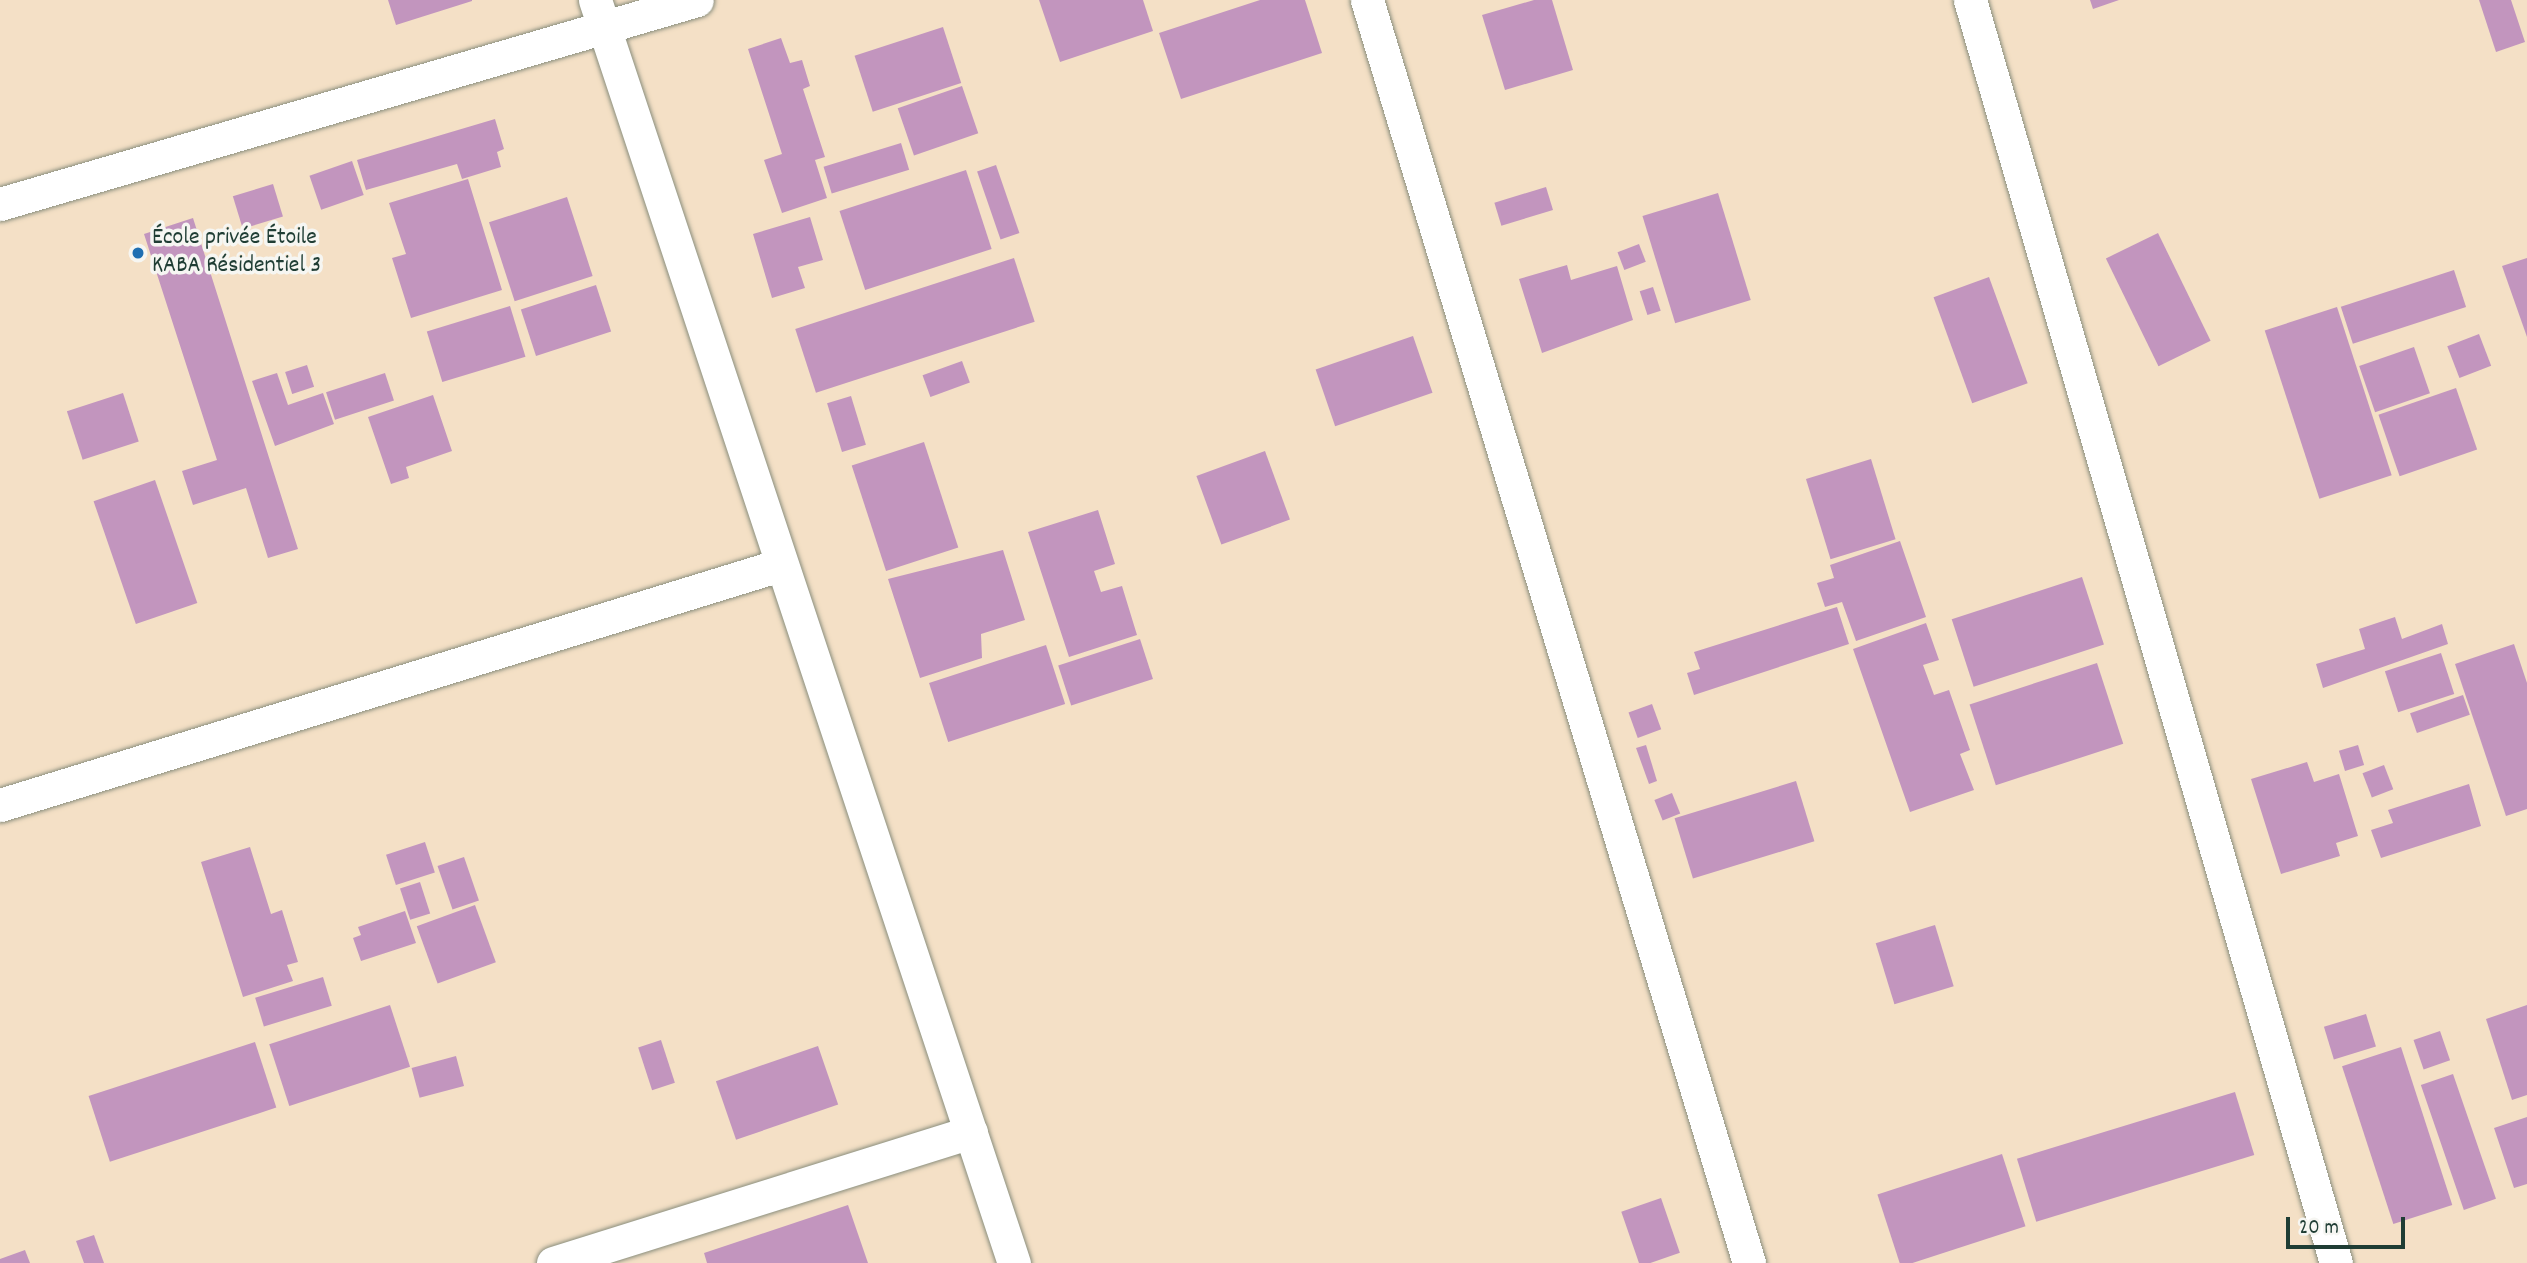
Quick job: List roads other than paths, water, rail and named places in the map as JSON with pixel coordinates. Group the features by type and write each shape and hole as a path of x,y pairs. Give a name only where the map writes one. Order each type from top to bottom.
{"street":[{"path":"0,204 600,14 697,0"},
{"path":"1367,0 1749,1263"},
{"path":"1970,0 2336,1263"},
{"path":"600,14 780,565 1014,1263"},
{"path":"0,805 780,565"},
{"path":"553,1263 971,1132"}],"place":[{"name":"École privée Étoile KABA Résidentiel 3","path":"138,253"}]}
